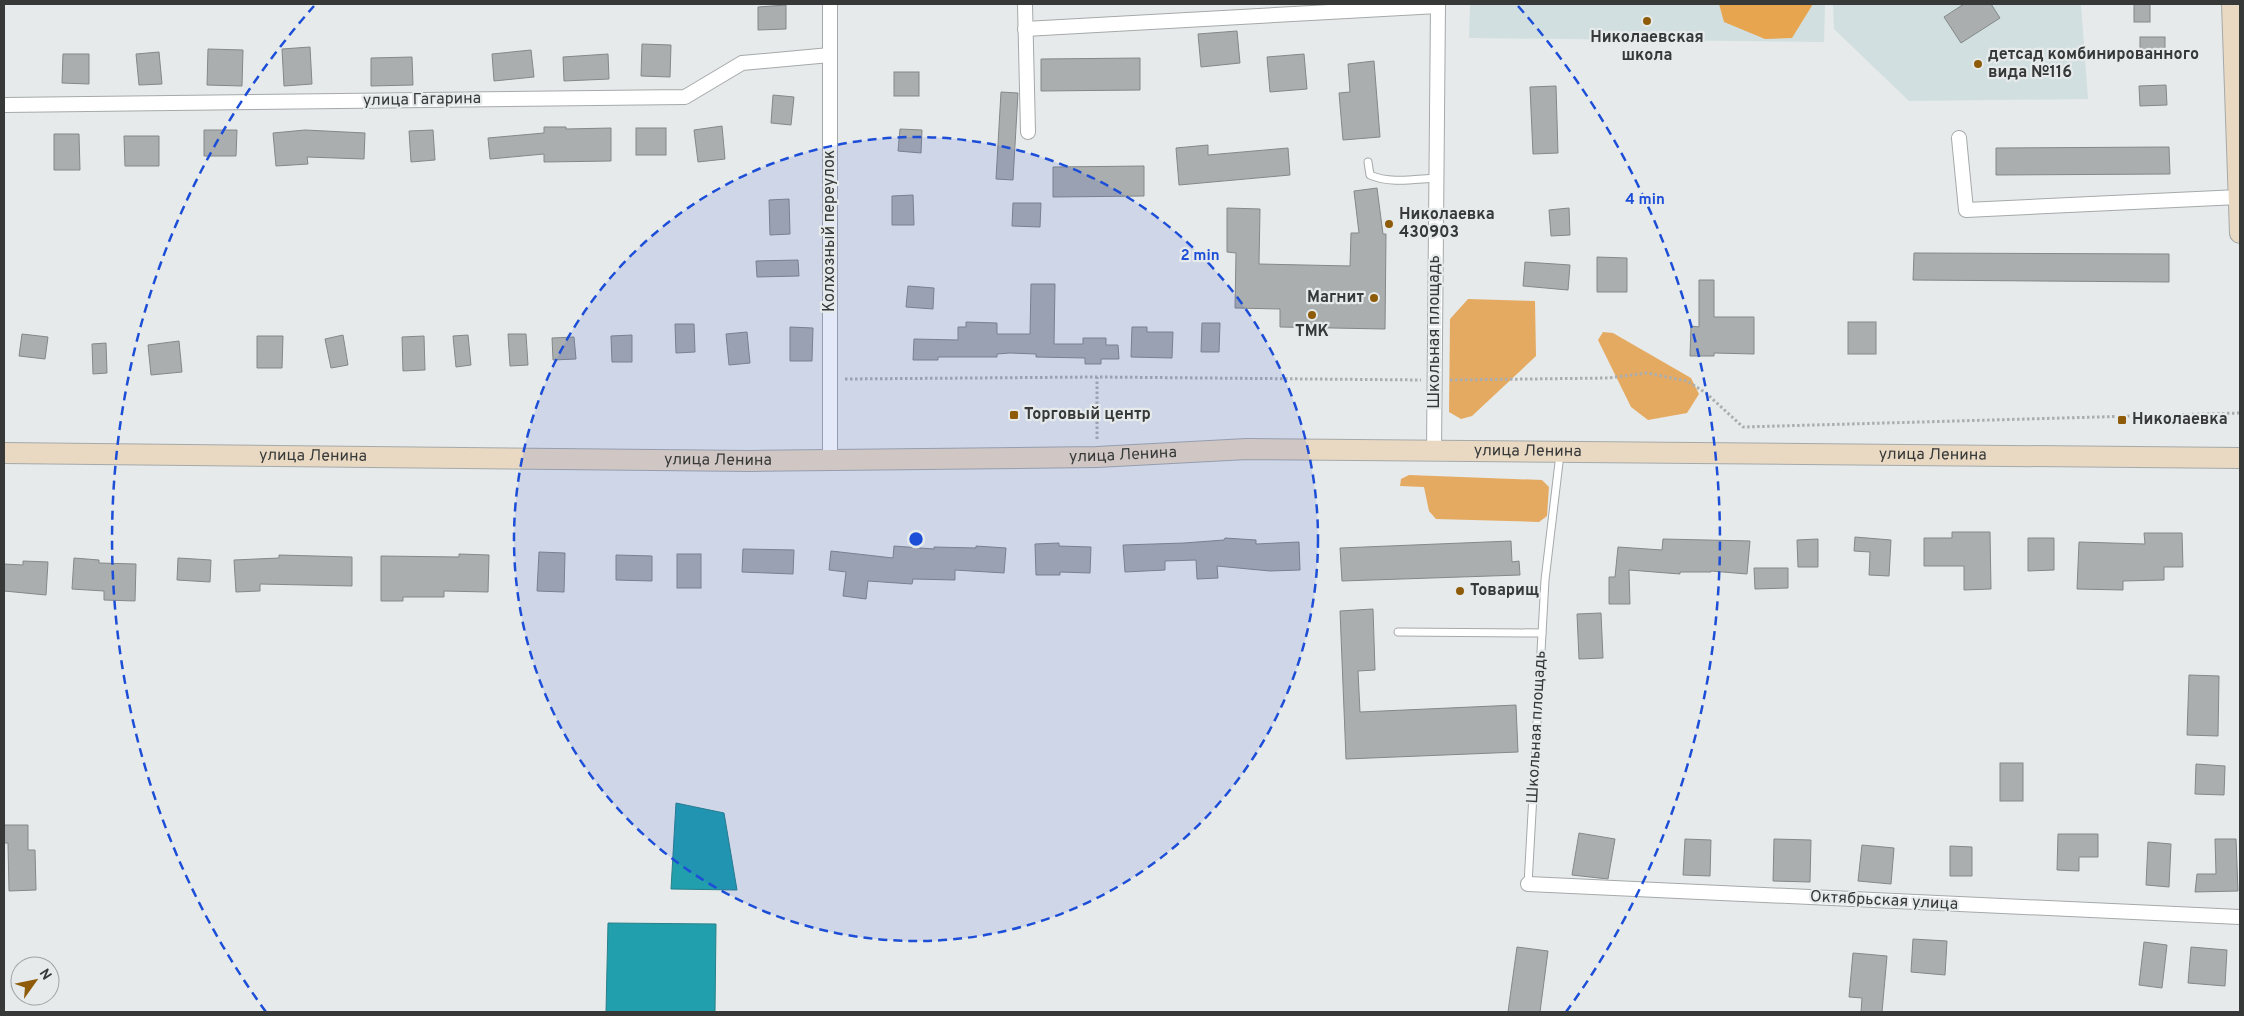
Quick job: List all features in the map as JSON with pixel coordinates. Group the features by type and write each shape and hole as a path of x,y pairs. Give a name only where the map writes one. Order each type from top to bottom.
{"main road":[{"path":"2232,4 2240,232"},
{"name":"улица Ленина","path":"4,453 751,461 1098,457 1247,449 2240,458"}],"street":[{"name":"Колхозный переулок","path":"830,4 830,459"},
{"path":"1024,4 1028,132"},
{"path":"1024,29 1438,5"},
{"name":"Школьная площадь","path":"1434,451 1438,5"},
{"name":"улица Гагарина","path":"4,105 684,97 742,62 830,55"},
{"path":"1959,138 1966,210 2239,197"},
{"name":"Октябрьская улица","path":"1528,884 2240,917"}],"lane":[{"path":"1368,162 1370,175 1377,178 1400,180 1436,178"},
{"name":"Школьная площадь","path":"1528,884 1545,580 1560,451"},
{"path":"1398,632 1542,634"}],"path":[{"path":"830,379 1097,377 1434,380 1608,378 1648,373 1687,381 1706,393 1742,428 2240,413"},
{"path":"1097,377 1098,457"}],"shaded area":[{"name":"Николаевская школа","path":"1470,4 1825,4 1824,42 1469,38"},
{"path":"1719,4 1813,4 1792,38 1765,39 1724,22"},
{"name":"детсад комбинированного вида №116","path":"1833,4 2081,4 2088,99 1909,101 1834,29"},
{"path":"1468,299 1535,301 1536,356 1472,416 1461,419 1449,412 1450,319"},
{"path":"1603,332 1613,333 1691,378 1699,394 1687,413 1648,420 1631,407 1598,340"},
{"path":"1409,475 1542,480 1549,487 1547,516 1539,522 1436,519 1429,511 1424,487 1400,486 1401,479"}],"water":[{"path":"676,803 724,813 737,890 671,889"},
{"path":"608,923 716,924 715,1012 606,1012"}],"building":[{"path":"1964,4 1991,4 2000,18 1961,43 1944,17"},
{"path":"2134,4 2150,4 2150,22 2134,22"},
{"path":"786,5 786,29 758,30 758,7"},
{"path":"1237,31 1240,63 1201,67 1198,34"},
{"path":"2140,37 2165,37 2165,58 2140,58"},
{"path":"642,44 671,45 670,77 641,76"},
{"path":"310,47 312,84 284,86 282,49"},
{"path":"208,49 243,50 242,86 207,85"},
{"path":"531,50 534,77 494,81 492,54"},
{"path":"159,52 162,84 139,85 136,54"},
{"path":"63,54 89,54 89,84 62,83"},
{"path":"608,54 609,79 564,81 563,57"},
{"path":"1304,54 1307,89 1270,92 1267,57"},
{"path":"412,57 413,85 371,86 371,58"},
{"path":"1140,58 1140,90 1041,91 1041,59"},
{"path":"1374,61 1380,137 1343,140 1339,93 1350,92 1348,64"},
{"path":"894,72 919,72 919,96 894,96"},
{"path":"2166,85 2167,105 2140,106 2139,86"},
{"path":"1556,86 1558,153 1533,154 1530,87"},
{"path":"1001,92 1018,93 1013,180 996,179"},
{"path":"773,95 794,97 791,125 771,123"},
{"path":"722,126 725,159 698,162 694,130"},
{"path":"544,127 566,127 566,129 611,128 611,161 544,162 544,154 490,159 488,138 544,133"},
{"path":"636,128 666,128 666,155 636,155"},
{"path":"900,129 922,130 921,153 898,151"},
{"path":"204,130 237,130 236,156 204,156"},
{"path":"305,130 365,133 364,159 307,157 308,164 276,166 273,133"},
{"path":"433,130 435,160 411,162 409,131"},
{"path":"54,134 79,134 80,170 54,170"},
{"path":"124,136 159,136 159,166 125,166"},
{"path":"1208,145 1208,155 1288,148 1290,175 1179,185 1176,148"},
{"path":"2169,147 2170,174 1996,175 1996,148"},
{"path":"1144,166 1144,196 1053,197 1053,167"},
{"path":"1377,188 1383,234 1386,234 1385,329 1280,327 1280,309 1235,308 1236,253 1227,252 1227,208 1260,209 1259,264 1350,266 1351,233 1359,233 1354,191"},
{"path":"913,195 914,225 892,225 892,196"},
{"path":"789,199 790,234 770,235 769,200"},
{"path":"1013,203 1041,203 1040,227 1012,226"},
{"path":"1569,208 1570,235 1551,236 1549,210"},
{"path":"1914,253 2169,254 2169,282 1913,280"},
{"path":"1597,257 1627,258 1627,292 1597,292"},
{"path":"798,260 799,276 757,277 756,261"},
{"path":"1525,262 1570,265 1568,290 1523,286"},
{"path":"1699,280 1714,280 1714,317 1754,317 1754,354 1714,353 1714,356 1690,356 1691,326 1699,327"},
{"path":"1031,284 1055,284 1054,344 1083,344 1083,338 1106,338 1106,345 1118,345 1119,359 1101,359 1101,364 1085,364 1085,358 1036,357 1036,354 1010,353 997,354 997,357 938,357 938,360 913,360 914,339 958,340 958,327 966,327 966,322 997,323 997,334 1030,334"},
{"path":"908,286 934,288 933,309 906,307"},
{"path":"1848,322 1876,322 1876,354 1848,354"},
{"path":"1202,323 1220,323 1219,352 1201,352"},
{"path":"675,324 694,324 695,352 676,353"},
{"path":"790,327 813,328 812,361 790,361"},
{"path":"1132,327 1147,327 1147,332 1173,332 1172,358 1131,357"},
{"path":"747,332 750,363 729,365 726,334"},
{"path":"22,334 48,337 45,359 19,356"},
{"path":"508,334 526,334 528,365 510,366"},
{"path":"343,335 348,365 331,368 325,339"},
{"path":"468,335 471,365 456,367 453,336"},
{"path":"632,335 632,362 612,362 611,336"},
{"path":"257,336 283,336 282,368 257,368"},
{"path":"424,336 425,370 403,371 402,337"},
{"path":"574,337 576,359 553,360 552,338"},
{"path":"179,341 182,372 151,375 148,345"},
{"path":"106,343 107,373 93,374 92,344"},
{"path":"1952,532 1990,532 1991,589 1964,590 1964,566 1924,566 1924,538 1952,538"},
{"path":"2144,533 2182,533 2183,567 2164,567 2164,580 2123,581 2123,590 2077,589 2079,542 2145,544"},
{"path":"1855,537 1891,540 1889,576 1869,575 1870,552 1854,551"},
{"path":"1225,538 1256,540 1256,544 1299,542 1300,570 1270,571 1217,566 1218,578 1197,579 1196,560 1165,561 1165,570 1125,572 1123,545 1184,543 1224,540"},
{"path":"2028,538 2054,538 2054,570 2028,571"},
{"path":"1663,539 1750,541 1747,574 1711,571 1680,572 1680,574 1629,570 1630,604 1609,604 1609,577 1615,577 1618,547 1662,550"},
{"path":"1818,539 1818,567 1798,567 1797,540"},
{"path":"1511,541 1512,562 1519,561 1520,575 1342,581 1340,548"},
{"path":"1059,543 1059,546 1091,547 1090,573 1060,572 1060,575 1036,575 1035,544"},
{"path":"894,546 934,549 934,547 976,548 976,546 1006,548 1004,573 955,570 955,580 913,579 912,584 868,581 866,599 843,596 846,572 829,570 831,551 893,558"},
{"path":"743,549 794,550 793,574 742,572"},
{"path":"539,552 565,553 564,592 537,591"},
{"path":"459,554 489,555 488,592 444,591 444,597 403,597 403,601 381,601 381,556 459,557"},
{"path":"677,554 701,554 701,588 677,588"},
{"path":"279,555 352,557 352,586 260,584 260,591 236,592 234,560 279,558"},
{"path":"616,555 652,556 652,581 616,580"},
{"path":"74,558 99,560 99,563 136,564 135,601 104,600 104,591 72,589"},
{"path":"178,558 211,560 210,582 177,580"},
{"path":"23,561 48,562 46,595 4,591 4,564 23,565"},
{"path":"1754,568 1788,568 1788,588 1755,589"},
{"path":"1373,609 1375,670 1358,671 1360,712 1516,705 1518,752 1346,759 1340,611"},
{"path":"1601,613 1603,658 1579,659 1577,614"},
{"path":"2189,675 2219,676 2218,736 2187,735"},
{"path":"2000,763 2023,763 2023,801 2000,801"},
{"path":"2196,764 2225,766 2224,795 2195,794"},
{"path":"4,825 28,825 28,850 35,850 36,890 9,891 8,843 4,843"},
{"path":"1579,833 1615,839 1608,879 1572,875"},
{"path":"2058,834 2098,834 2098,857 2079,857 2079,871 2057,870"},
{"path":"1685,839 1711,840 1710,876 1683,875"},
{"path":"1774,839 1811,840 1810,882 1773,881"},
{"path":"2215,839 2236,839 2238,891 2195,892 2197,874 2216,874"},
{"path":"2148,842 2171,844 2169,887 2146,885"},
{"path":"1862,845 1894,848 1891,884 1858,881"},
{"path":"1950,846 1972,847 1972,876 1950,876"},
{"path":"1913,939 1947,941 1945,975 1911,972"},
{"path":"2144,942 2167,945 2162,988 2139,985"},
{"path":"1517,947 1548,951 1540,1012 1508,1012"},
{"path":"2191,947 2227,950 2225,986 2188,983"},
{"path":"1853,953 1887,956 1882,1012 1861,1012 1862,998 1849,997"}],"place":[{"name":"Николаевская школа","path":"1647,21"},
{"name":"детсад комбинированного вида №116","path":"1978,64"},
{"name":"Николаевка 430903","path":"1389,224"},
{"name":"Магнит","path":"1374,298"},
{"name":"ТМК","path":"1312,315"},
{"name":"Торговый центр","path":"1014,415"},
{"name":"Николаевка","path":"2122,420"},
{"name":"Товарищ","path":"1460,591"}]}
